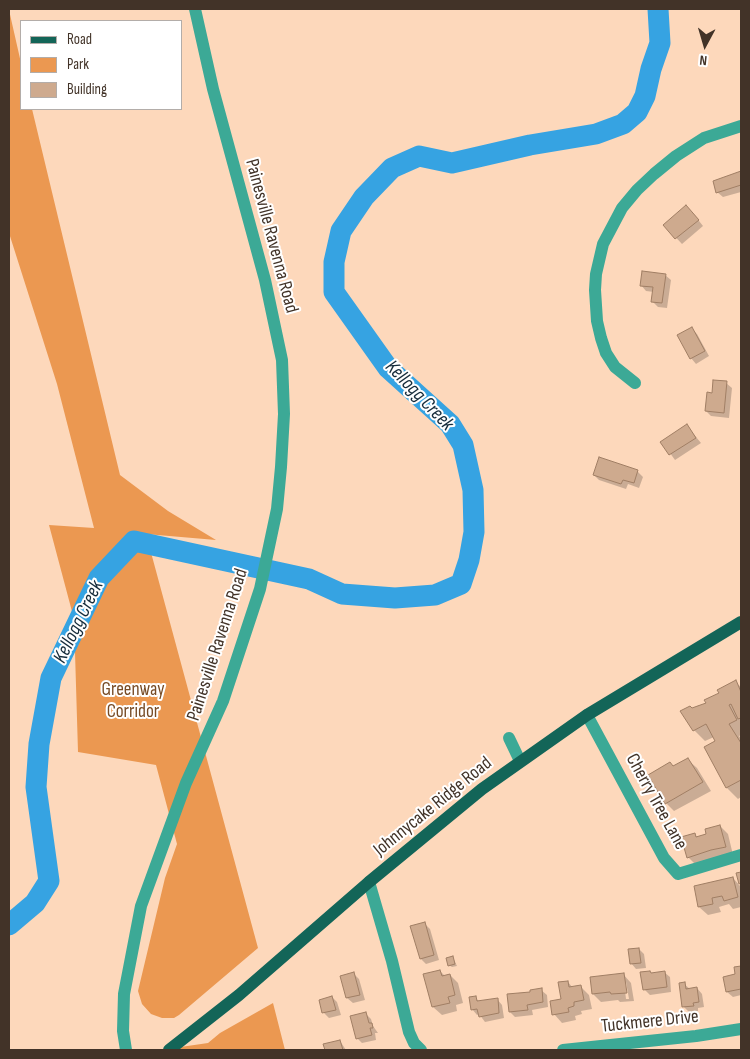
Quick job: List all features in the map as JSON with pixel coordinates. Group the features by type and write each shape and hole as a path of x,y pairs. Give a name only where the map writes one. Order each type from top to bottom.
{"main road":[{"name":"Johnnycake Ridge Road","path":"169,1050 240,995 370,882 482,789 587,715 741,622"}],"street":[{"name":"Painesville Ravenna Road","path":"126,1050 123,1031 124,994 141,906 186,783 222,701 260,589 277,509 281,467 284,414 282,360 265,280 213,89 195,9"},
{"path":"635,383 615,367 606,353 601,338 595,290 597,267 603,244 622,208 654,174 676,156 704,138 741,126"},
{"name":"Cherry Tree Lane","path":"587,715 664,858 678,874 741,855"},
{"path":"509,738 520,761"},
{"path":"370,882 409,1032 414,1043 421,1050"},
{"name":"Tuckmere Drive","path":"563,1050 696,1036 741,1029"}],"green space":[{"name":"Greenway Corridor","path":"9,10 20,59 20,110 32,110 120,475 168,511 216,540 146,534 258,948 174,1018 162,1018 151,1014 142,1004 138,991 165,878 177,844 156,765 78,752 74,619 49,525 94,528 57,384 9,233"},
{"path":"273,1003 285,1050 160,1050 208,1043 220,1033"}],"building":[{"path":"741,171 741,185 716,193 713,181"},
{"path":"686,205 699,220 675,239 663,225"},
{"path":"642,271 666,274 662,303 651,302 653,287 640,286"},
{"path":"692,327 705,351 690,359 677,335"},
{"path":"713,380 727,381 724,413 705,411 707,392 712,393"},
{"path":"687,424 696,438 669,455 660,442"},
{"path":"599,457 638,470 634,483 623,480 621,484 593,475"},
{"path":"736,680 741,692 741,718 738,719 731,704 729,705 737,720 729,724 741,743 741,780 726,788 704,747 715,741 706,724 693,731 680,711 690,706 692,708 706,703 704,700 719,693 717,690"},
{"path":"688,758 703,782 665,804 648,775 670,762 673,766"},
{"path":"720,825 726,847 687,858 681,837 695,833 696,837 706,834 705,829"},
{"path":"741,872 741,883 739,884 736,873"},
{"path":"733,877 738,897 724,901 722,896 712,898 713,904 698,907 694,886"},
{"path":"425,922 434,955 420,959 410,926"},
{"path":"639,948 641,963 630,964 628,949"},
{"path":"453,956 455,964 448,966 446,958"},
{"path":"741,966 741,989 726,992 723,977 735,974 734,967"},
{"path":"440,970 442,976 450,974 455,995 448,997 450,1003 432,1007 423,974"},
{"path":"650,971 651,973 665,971 667,987 643,990 640,972"},
{"path":"354,972 360,995 346,998 340,976"},
{"path":"624,973 627,993 592,994 590,977"},
{"path":"568,981 569,987 581,985 584,1000 574,1002 574,1006 568,1008 569,1012 552,1015 550,1001 561,999 558,982"},
{"path":"685,982 686,989 697,987 699,1002 693,1003 694,1006 682,1007 679,983"},
{"path":"542,988 543,1002 527,1005 528,1010 509,1012 507,994 530,992 530,990"},
{"path":"332,996 336,1010 322,1013 319,1000"},
{"path":"476,996 477,1001 498,998 499,1013 479,1017 477,1009 471,1010 469,997"},
{"path":"366,1012 369,1023 372,1023 373,1028 370,1028 372,1035 356,1039 350,1016"},
{"path":"340,1040 343,1050 325,1050 323,1044"}],"waterway":[{"name":"Kellogg Creek","path":"9,925 35,903 49,881 36,787 39,744 51,678 99,578 134,541 309,579 342,594 395,598 435,595 461,584 469,560 474,532 473,490 463,445 450,424 388,368 334,292 334,262 341,231 364,197 392,168 419,156 452,163 530,145 596,134 623,124 637,112 645,96 651,69 660,43 658,9"}]}
